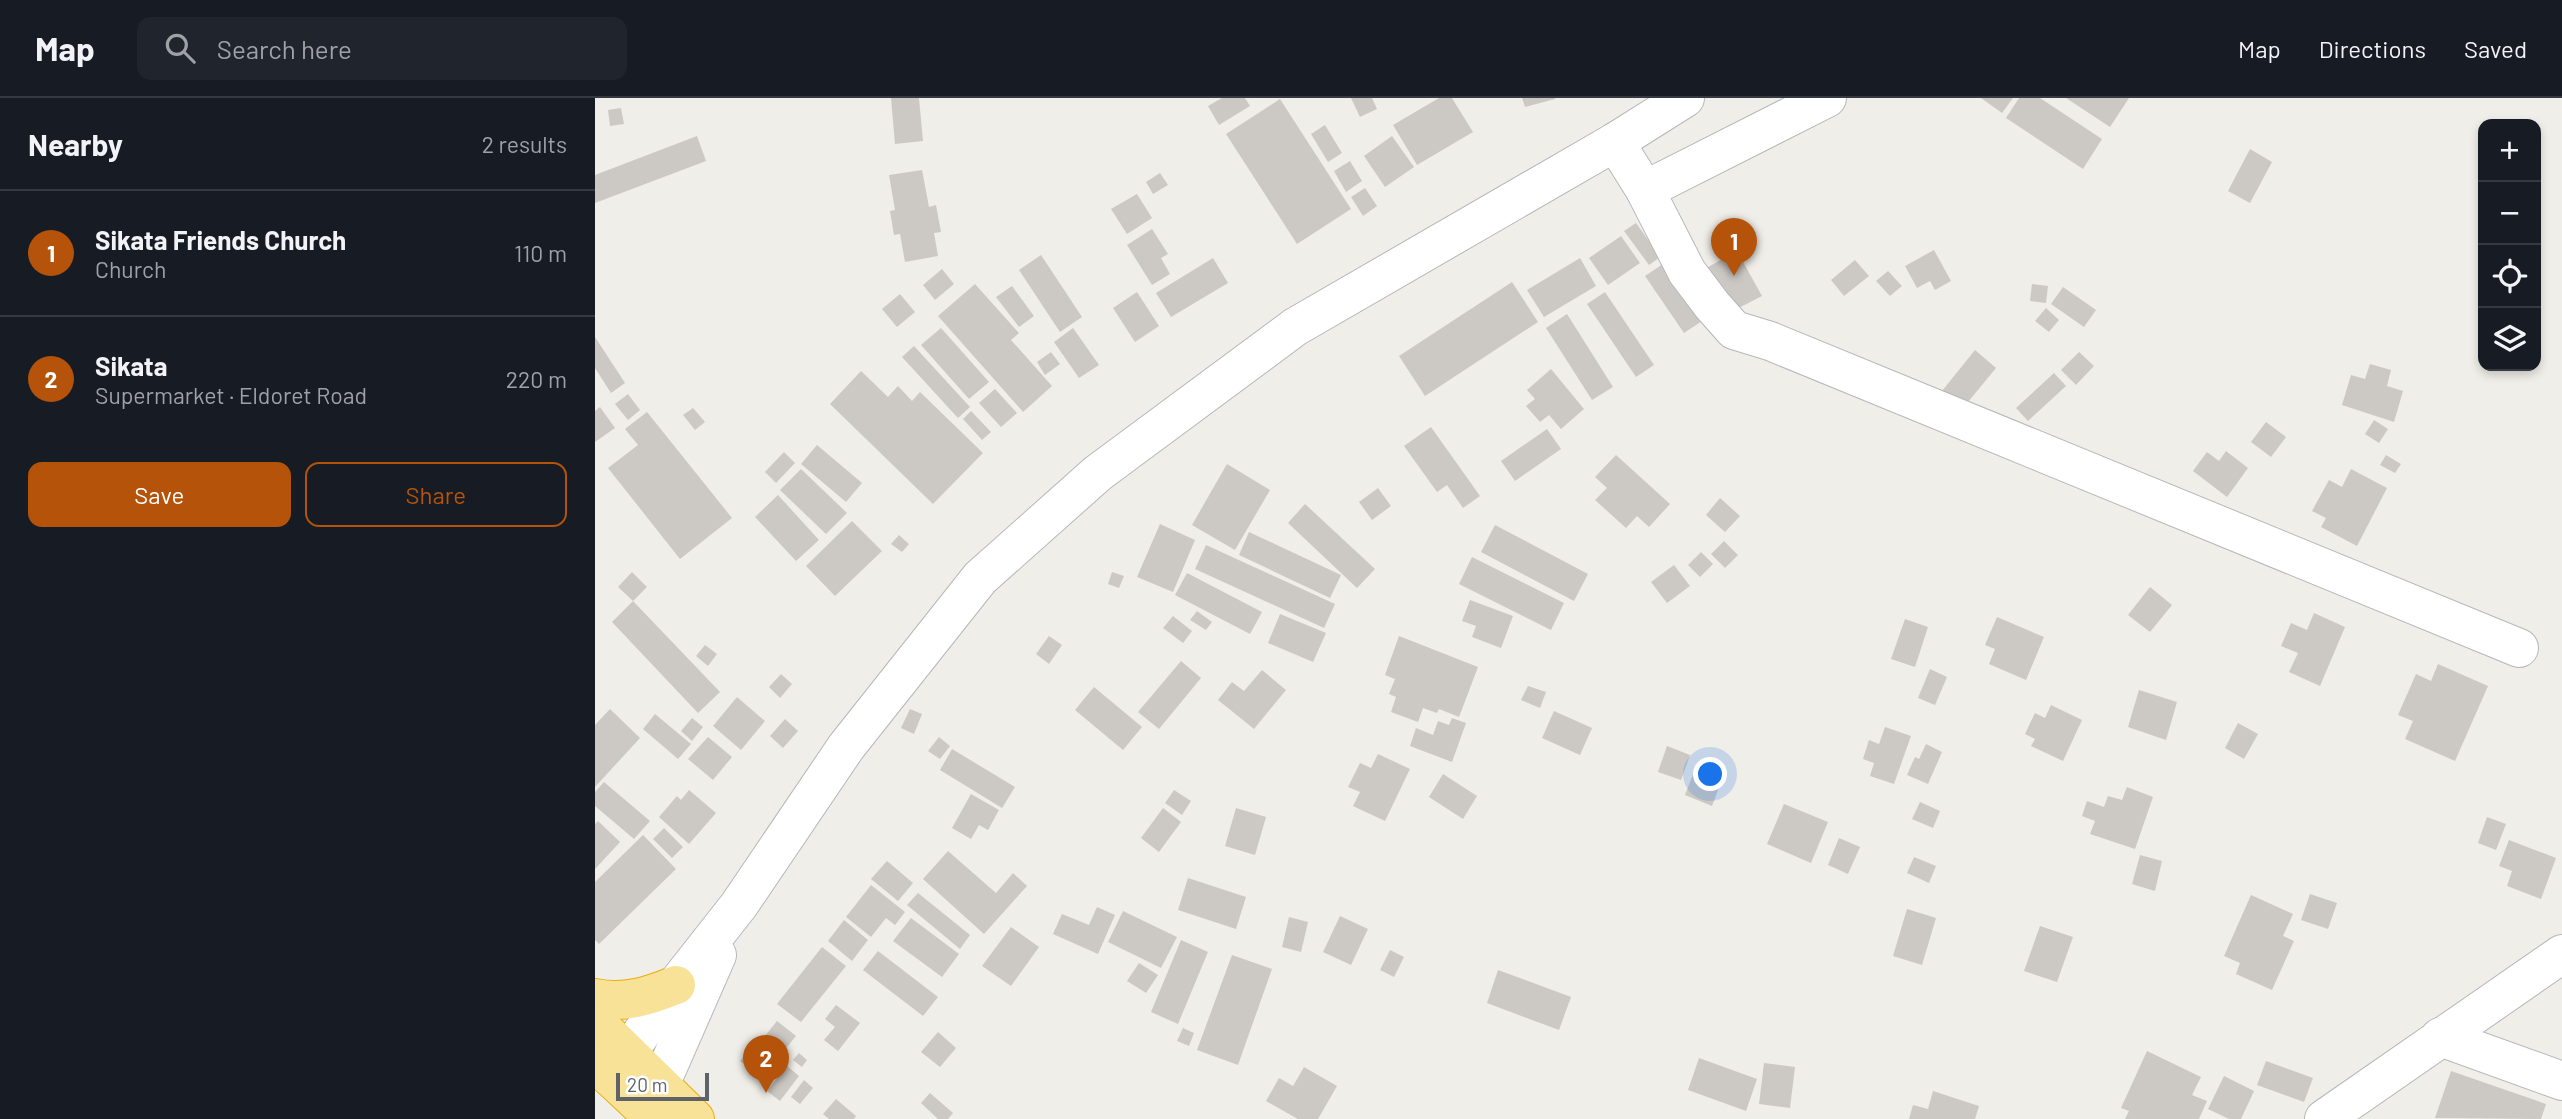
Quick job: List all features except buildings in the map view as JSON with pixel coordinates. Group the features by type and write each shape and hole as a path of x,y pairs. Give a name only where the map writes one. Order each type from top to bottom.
{"highway":[{"path":"595,998 608,1001 633,1000 676,985"},
{"path":"595,1021 611,1065 653,1104 695,1119"}],"street":[{"path":"611,1065 739,905 846,747 980,578 1098,474 1295,327 1615,142 1685,98"},
{"path":"1645,190 1827,98"},
{"path":"1615,142 1645,190 1687,272 1734,330 1783,347 2519,648"},
{"path":"653,1104 739,905"},
{"path":"2324,1119 2562,954"},
{"path":"2440,1037 2562,1081"}],"place":[{"name":"Sikata Friends Church","path":"1734,276"},
{"name":"Sikata","path":"766,1093"}]}
